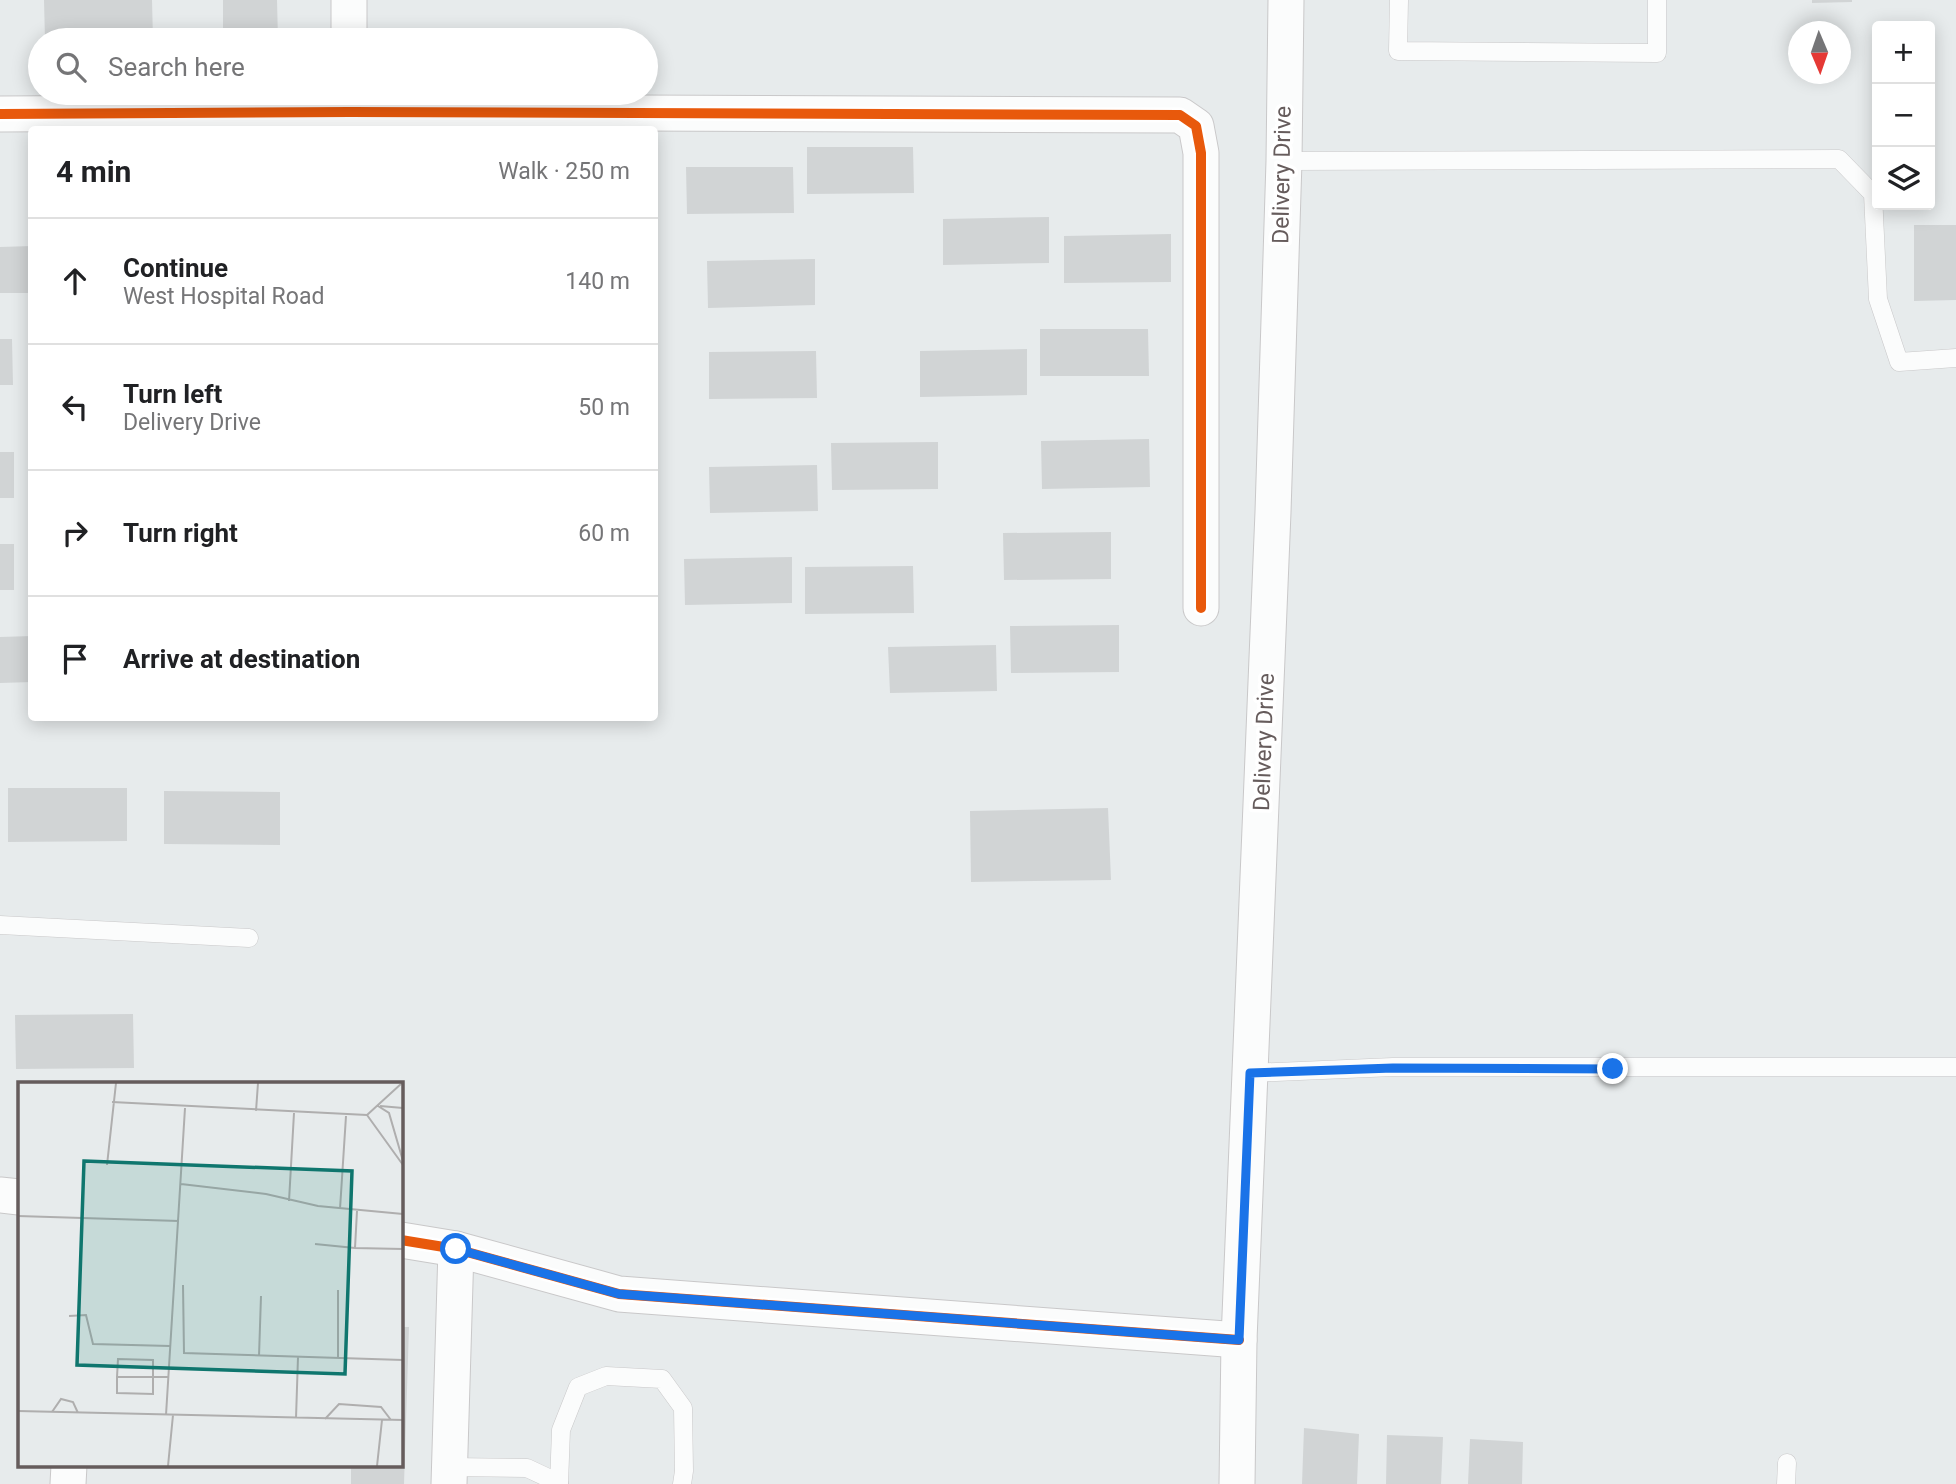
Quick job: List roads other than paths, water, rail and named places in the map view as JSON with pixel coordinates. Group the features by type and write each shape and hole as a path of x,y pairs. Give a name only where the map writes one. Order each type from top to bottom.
{"street":[{"path":"349,0 349,28"},
{"name":"Delivery Drive","path":"1237,1484 1239,1340 1273,512 1286,0"},
{"path":"0,114 58,122 319,105"},
{"path":"381,105 630,121 1180,115 1196,126 1201,153 1200,608"},
{"path":"0,1195 18,1197"},
{"path":"402,1240 456,1249 619,1294 1239,1340"},
{"path":"449,1475 456,1249"},
{"path":"68,1484 69,1466"}],"lane":[{"path":"1399,0 1398,51 1657,53 1657,0"},
{"path":"1284,161 1839,159 1873,194 1878,299 1899,362 1956,358"},
{"path":"0,925 248,938"},
{"path":"1250,1073 1393,1068 1956,1067"},
{"path":"449,1475 527,1468 558,1484 561,1430 578,1387 606,1376 662,1380 683,1408 682,1484"},
{"path":"1786,1484 1787,1463"}]}
